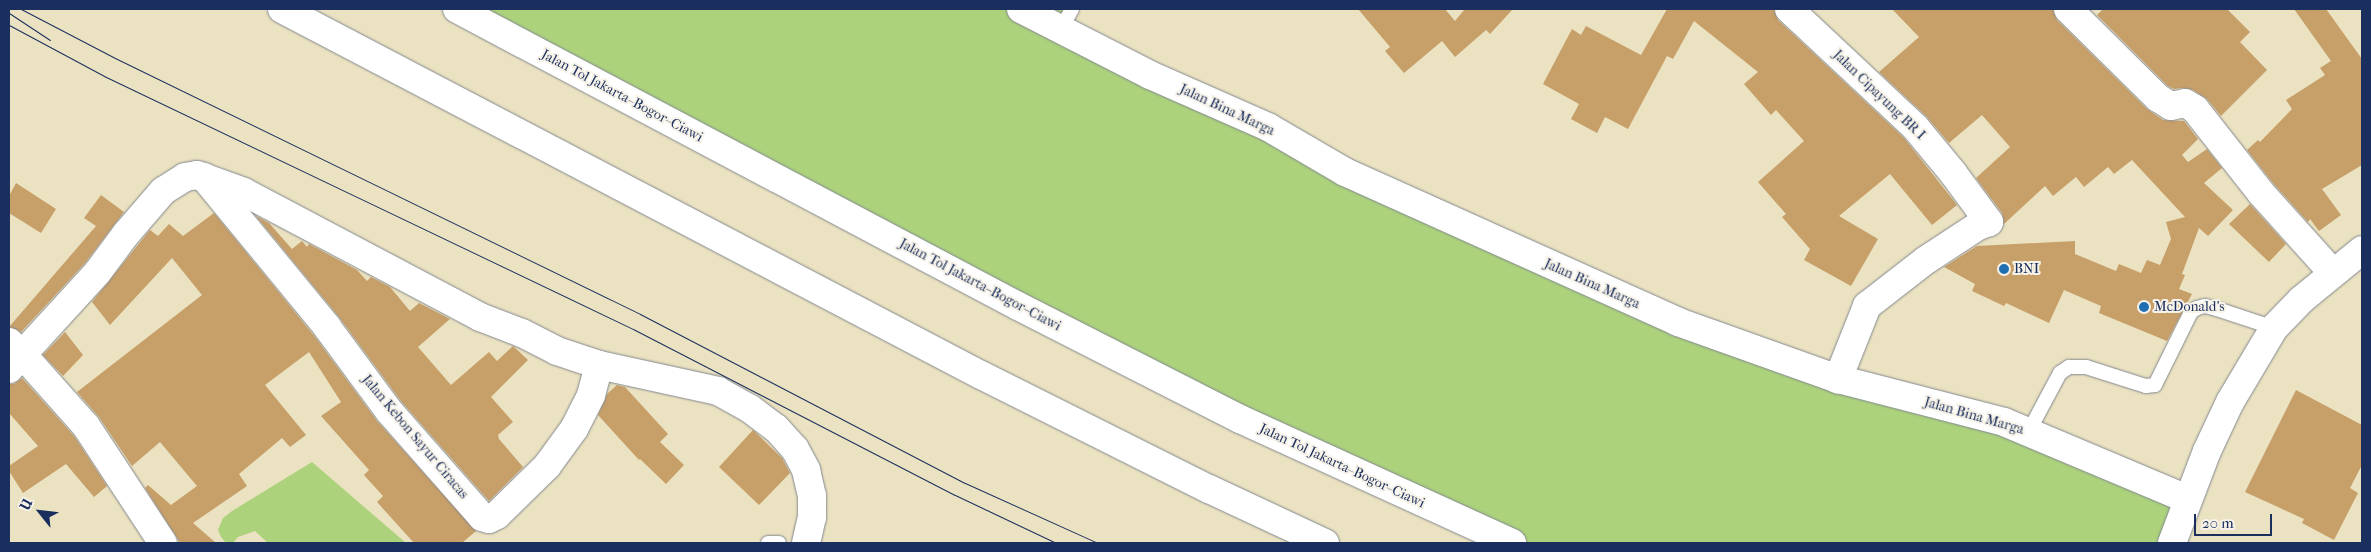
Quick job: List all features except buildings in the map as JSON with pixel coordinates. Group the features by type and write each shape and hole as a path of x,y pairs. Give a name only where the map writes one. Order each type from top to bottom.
{"main road":[{"path":"282,9 981,375 1208,489 1325,543"},
{"name":"Jalan Tol Jakarta–Bogor–Ciawi","path":"457,9 1018,306 1240,419 1512,543"},
{"name":"Jalan Bina Marga","path":"1021,9 1066,20 1150,75 1268,127 1345,172 1678,322 1838,379 2004,422 2188,499"},
{"name":"Jalan Cipayung BR I","path":"1789,9 1915,127 1953,173 1989,222 1978,226 1926,260 1867,306 1838,379"},
{"path":"2084,14 2167,104 2185,103 2195,109 2261,193 2333,273"},
{"path":"163,543 86,426 13,355 97,273 126,234 163,191 185,177 204,177 244,192 480,317 522,333 557,351 599,365 718,391 749,408 776,428 795,449 806,470 812,496 812,517 806,543"},
{"name":"Jalan Kebon Sayur Ciracas","path":"204,177 327,327 389,411 482,517 489,519 497,515 547,466 574,429 591,395 599,365"},
{"path":"2172,543 2188,499 2230,402 2274,328 2301,300 2362,250"}],"lane":[{"path":"2029,431 2060,373 2069,367 2086,367 2146,386 2155,385 2191,312 2197,308 2205,306 2217,309 2274,328"},
{"path":"768,543 779,543"}],"green space":[{"path":"457,9 1072,9 1060,30 1522,253 2187,499 2171,543 1512,543"},
{"path":"312,462 406,543 268,543 255,531 238,537 233,543 226,543 218,530 223,518"}],"tram line":[{"path":"21,9 115,58 640,314 965,483 1098,543"},
{"path":"9,13 50,40"},
{"path":"9,25 104,76 633,329 955,495 1056,543"}],"place":[{"name":"BNI","path":"2004,269"},
{"name":"McDonald's","path":"2144,307"}]}
